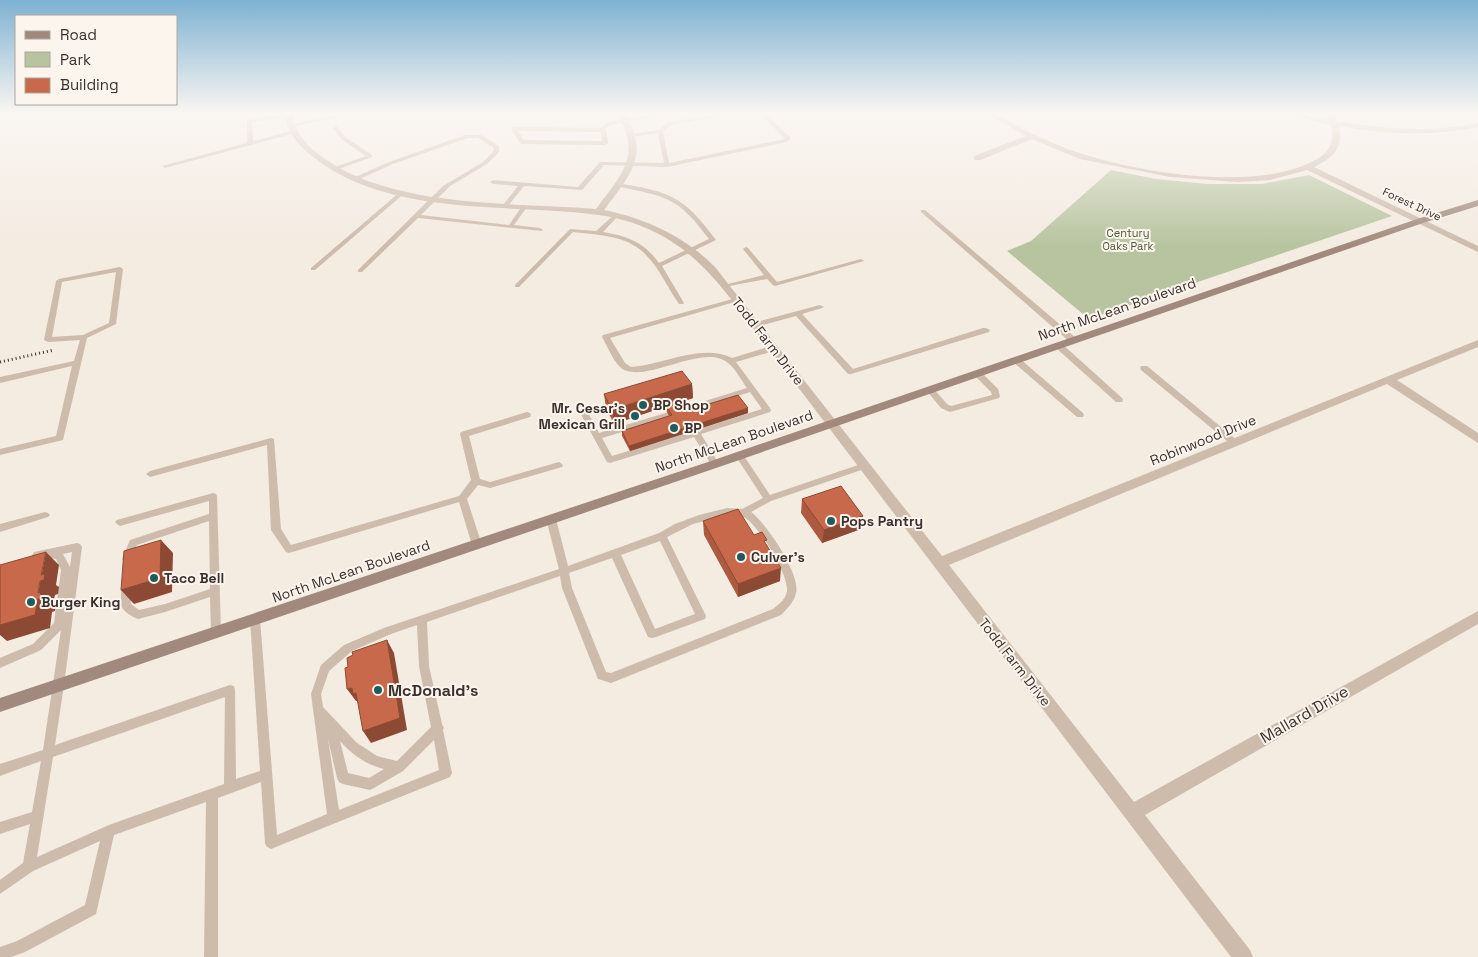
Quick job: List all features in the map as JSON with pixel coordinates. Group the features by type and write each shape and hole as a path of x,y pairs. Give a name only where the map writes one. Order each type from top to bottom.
{"main road":[{"name":"North McLean Boulevard","path":"0,705 715,464 1420,221 1478,203"}],"street":[{"name":"Todd Farm Drive","path":"317,157 334,169 355,179 403,192 435,198 598,212 616,216 658,230 694,250 756,324 1243,957"},
{"path":"598,212 618,185 632,157"},
{"path":"1084,157 1143,171 1187,176 1247,178 1286,174 1309,168 1324,157"},
{"name":"Forest Drive","path":"1309,168 1478,249"},
{"name":"Robinwood Drive","path":"938,562 1478,343"},
{"path":"1389,380 1478,439"},
{"name":"Mallard Drive","path":"1132,813 1478,617"}],"lane":[{"path":"166,166 202,157"},
{"path":"334,169 368,157"},
{"path":"355,179 406,157"},
{"path":"360,270 450,184 493,157"},
{"path":"665,157 666,165"},
{"path":"493,182 580,188 602,163 666,165 709,157"},
{"path":"506,205 522,185"},
{"path":"618,185 662,192 684,206 714,240 657,266"},
{"path":"313,270 403,192"},
{"path":"510,227 524,207"},
{"path":"924,211 1073,340"},
{"path":"415,216 540,230"},
{"path":"598,233 616,216"},
{"path":"517,286 572,230 598,233 640,247 657,266 681,302"},
{"path":"746,249 776,284 861,261"},
{"path":"0,452 60,438 76,362 84,337 112,324 120,269 59,281 48,340 84,337"},
{"path":"726,286 769,276"},
{"path":"583,411 610,460 767,410 731,361 722,356 707,356 630,370 622,365 606,337 736,300"},
{"path":"756,324 820,307"},
{"path":"797,313 851,372 986,330"},
{"path":"1058,345 1119,400"},
{"path":"731,361 774,348"},
{"path":"1016,360 1080,415"},
{"path":"0,380 76,362"},
{"path":"1144,368 1235,443"},
{"path":"930,390 944,406 950,409 996,396 995,391 977,373"},
{"path":"682,411 752,389"},
{"path":"476,481 464,434 527,415"},
{"path":"597,437 669,415"},
{"path":"696,433 715,464"},
{"path":"150,474 271,441 276,530 289,549 462,498 476,481"},
{"path":"739,455 768,499"},
{"path":"476,481 490,485 559,465"},
{"path":"744,512 768,499 864,466"},
{"path":"120,522 213,496 216,632"},
{"path":"462,498 477,544"},
{"path":"334,818 316,694 325,668 348,648 422,620 443,614 564,571 615,553 662,536 674,527 726,511 744,512 754,518 789,573 793,588 789,602 777,612 768,616 610,678 602,676 567,588 564,571 551,519"},
{"path":"0,528 45,515"},
{"path":"214,516 134,543 126,560 126,606 138,615 215,591"},
{"path":"615,553 652,634 701,616 662,536"},
{"path":"28,558 77,547 59,685 29,867"},
{"path":"0,663 37,647 59,625 66,570 59,556 41,554"},
{"path":"255,619 272,842 446,773 424,666 422,620"},
{"path":"0,770 230,690 230,787"},
{"path":"318,708 353,747 374,761 399,767"},
{"path":"330,722 343,778 370,784 399,767 438,728"},
{"path":"0,888 29,867 109,831 267,774"},
{"path":"211,957 212,794"},
{"path":"0,828 37,816"},
{"path":"0,954 20,947 90,909 109,831"}],"green space":[{"name":"Century Oaks Park","path":"1111,170 1156,179 1207,184 1262,184 1309,175 1392,216 1089,319 1007,251 1031,241"}],"building":[{"path":"682,371 692,384 612,410 604,394"},
{"name":"BP","path":"738,395 748,408 629,446 622,431 672,415 664,403 679,398 686,411"},
{"path":"841,486 863,516 824,530 802,499"},
{"name":"Culver's","path":"738,509 754,535 762,532 767,540 764,541 781,568 738,584 703,521"},
{"path":"161,540 160,578 121,590 124,551"},
{"path":"46,552 41,575 45,574 44,580 40,581 38,593 41,592 35,615 0,625 0,565"},
{"name":"McDonald's","path":"387,640 400,718 363,731 356,693 353,694 352,688 347,689 345,668 348,667 347,658 353,655 352,652"}],"railway":[{"path":"0,362 54,350"}],"place":[{"name":"BP Shop","path":"643,405"},
{"name":"Mr. Cesar's Mexican Grill","path":"635,416"},
{"name":"BP","path":"674,428"},
{"name":"Pops Pantry","path":"831,521"},
{"name":"Culver's","path":"741,557"},
{"name":"Taco Bell","path":"154,578"},
{"name":"Burger King","path":"31,602"},
{"name":"McDonald's","path":"378,690"}]}
